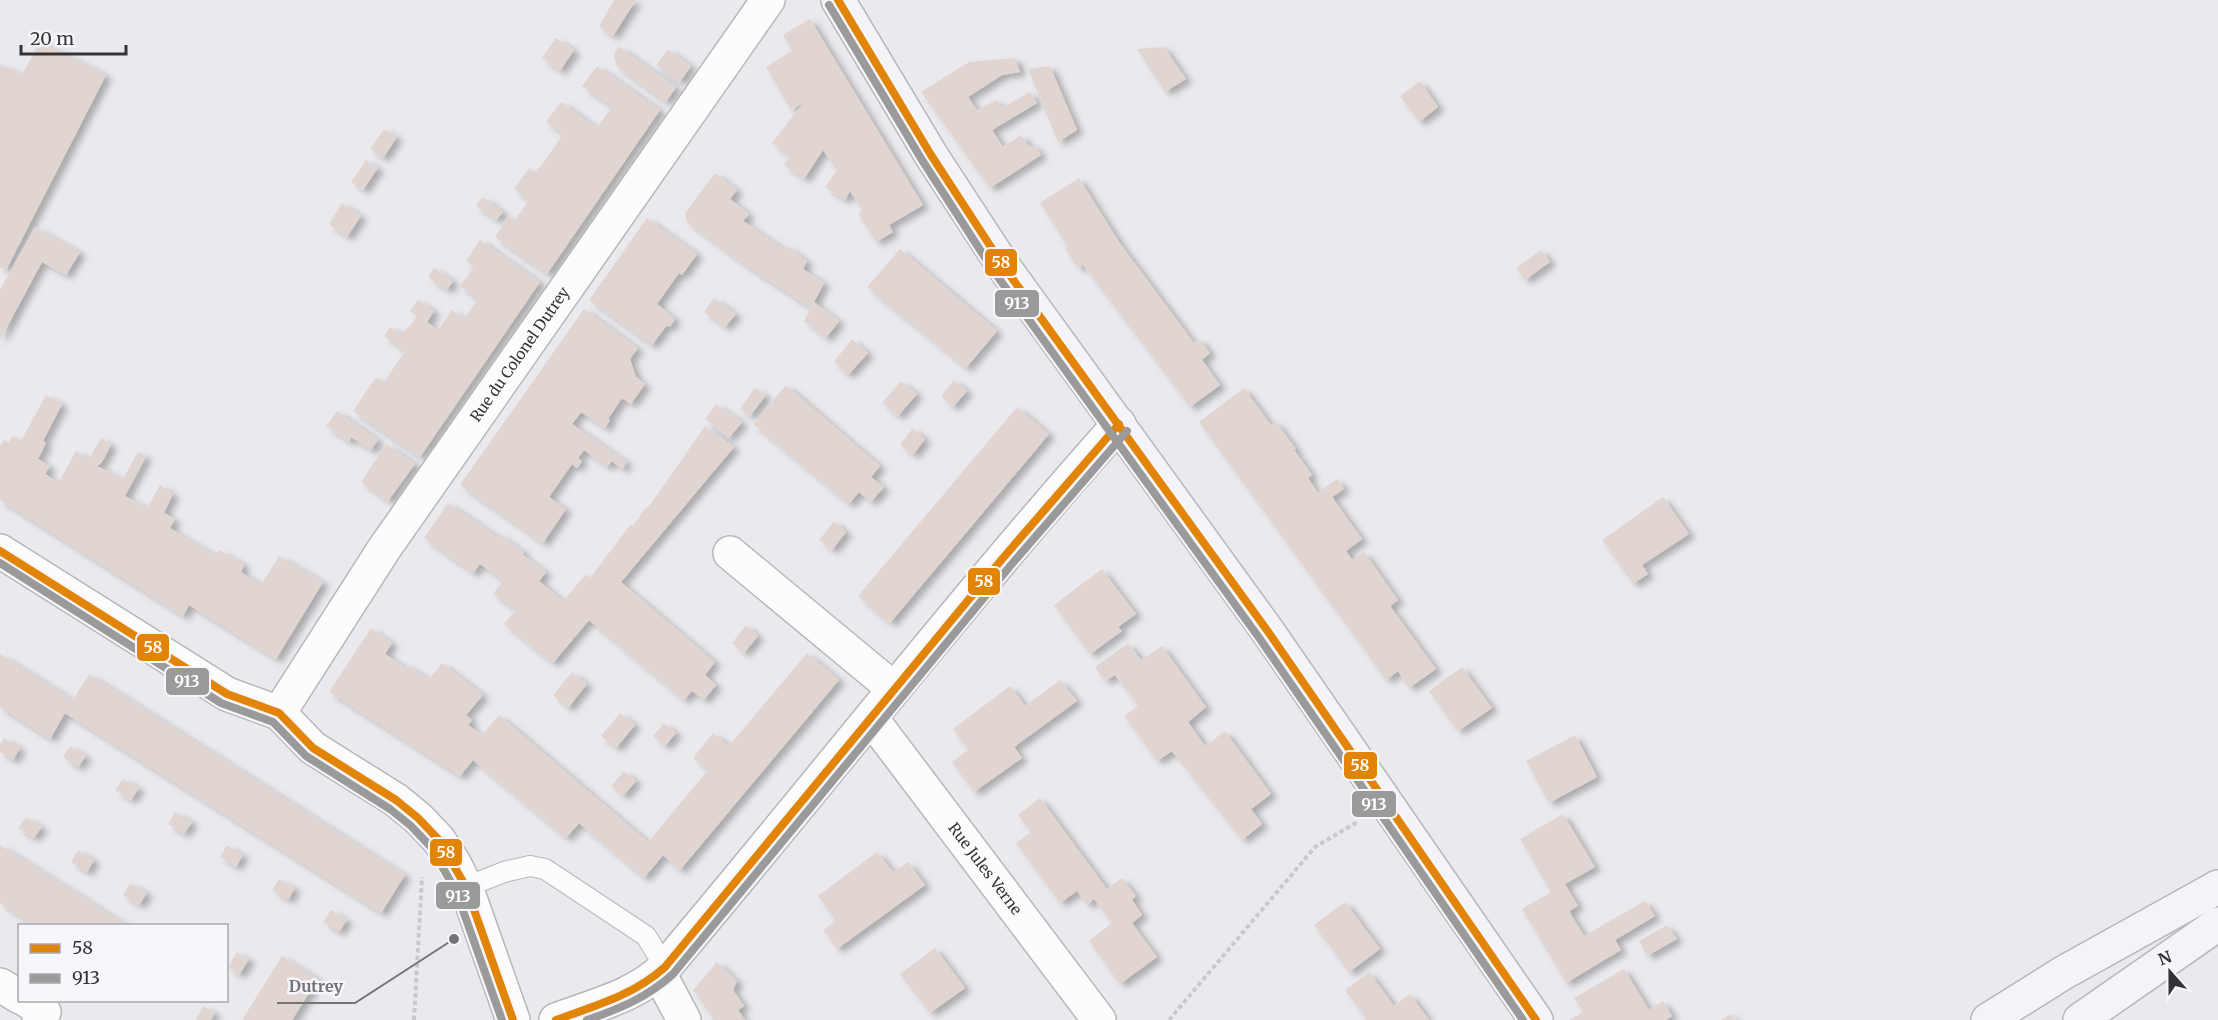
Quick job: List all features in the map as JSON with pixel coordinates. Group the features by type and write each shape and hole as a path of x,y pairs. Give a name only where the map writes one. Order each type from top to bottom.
{"street":[{"name":"Rue du Colonel Dutrey","path":"279,713 378,559 768,0"},
{"path":"838,0 979,230 1263,623 1536,1020"},
{"path":"556,1020 630,991 662,970 894,689 1119,424"},
{"path":"0,551 227,694 279,713 313,748 396,800 425,826 454,862 466,887 513,1020"},
{"path":"730,553 894,689"},
{"name":"Rue Jules Verne","path":"871,718 1099,1020"},
{"path":"1988,1020 2063,973 2218,888"},
{"path":"2080,1020 2218,924"},
{"path":"662,970 684,1020"},
{"path":"0,985 18,996"},
{"path":"29,1002 44,1012 39,1020"}],"lane":[{"path":"466,887 504,872 530,866 545,869 646,936 662,970"}],"path":[{"path":"1169,1020 1315,848 1388,804"},
{"path":"414,1020 425,826"}],"building":[{"path":"614,0 636,0 613,36 599,26"},
{"path":"810,19 923,205 889,225 893,232 876,242 859,215 862,209 850,191 845,200 825,187 837,170 823,150 804,179 784,165 790,157 772,143 803,103 791,110 766,67 792,51 783,35"},
{"path":"556,38 574,50 560,71 542,58"},
{"path":"40,41 106,75 6,270 0,267 0,64 22,75"},
{"path":"618,46 676,87 666,102 617,67 614,55"},
{"path":"1164,47 1186,79 1165,92 1137,49"},
{"path":"668,49 691,66 680,82 656,65"},
{"path":"1015,58 1020,72 1002,75 968,97 977,110 996,100 1002,108 1030,92 1037,103 992,130 1003,147 1021,135 1029,146 1035,146 1041,155 990,188 921,92 969,62"},
{"path":"597,66 660,110 547,274 495,237 509,216 515,220 529,200 514,189 529,168 536,173 563,134 546,122 561,102 597,128 612,107 582,86"},
{"path":"1050,66 1077,130 1058,142 1028,69"},
{"path":"1420,81 1438,107 1419,122 1400,96"},
{"path":"384,129 397,137 383,158 370,149"},
{"path":"366,160 378,168 363,190 351,182"},
{"path":"715,173 737,190 730,199 749,214 743,221 785,250 787,246 807,261 803,269 824,283 814,302 839,321 826,338 804,321 811,308 745,265 687,222 685,213"},
{"path":"1079,178 1119,242 1194,343 1200,339 1210,353 1202,360 1220,385 1190,407 1083,265 1078,268 1065,249 1068,247 1040,203"},
{"path":"482,197 503,212 496,220 476,206"},
{"path":"342,203 361,216 347,237 329,224"},
{"path":"647,218 697,254 682,275 679,273 657,304 675,319 670,327 667,325 652,345 589,300"},
{"path":"35,227 80,252 66,275 42,262 0,340 0,290"},
{"path":"480,240 540,282 420,457 353,411 376,377 384,382 405,351 384,336 390,327 401,335 409,327 417,316 410,311 418,300 434,311 427,322 438,330 452,310 464,319 478,299 460,286 474,267 466,261"},
{"path":"900,249 997,331 966,368 867,287"},
{"path":"1541,250 1550,262 1525,280 1516,268"},
{"path":"434,268 453,281 447,290 428,277"},
{"path":"714,298 736,314 725,327 704,312"},
{"path":"584,309 638,348 630,359 636,377 645,384 631,404 622,398 608,419 610,420 605,428 581,412 572,424 627,462 622,469 612,461 607,467 584,450 578,458 582,461 577,468 572,464 549,497 566,509 543,543 460,485"},
{"path":"852,339 868,353 848,375 834,362"},
{"path":"954,380 967,391 953,407 941,396"},
{"path":"901,381 917,394 898,416 882,403"},
{"path":"786,385 880,466 871,477 884,487 871,502 859,492 849,504 753,424"},
{"path":"755,388 766,395 750,416 740,409"},
{"path":"1244,388 1271,425 1276,422 1296,449 1294,450 1312,475 1308,478 1318,493 1337,479 1344,489 1332,497 1362,539 1346,551 1352,560 1364,552 1398,600 1390,606 1436,669 1409,688 1398,671 1386,680 1199,422"},
{"path":"46,395 62,404 43,441 46,443 38,459 50,466 45,474 58,483 76,451 89,459 101,438 111,445 102,462 97,466 123,479 138,452 146,456 125,496 147,508 160,485 173,494 164,513 175,519 170,528 215,556 219,550 244,564 241,572 261,585 279,556 323,582 276,659 189,605 183,616 0,500 0,446 4,440 9,442 13,436 21,441"},
{"path":"716,404 742,422 729,438 705,419"},
{"path":"1017,407 1049,434 890,623 858,596"},
{"path":"337,411 378,440 371,450 351,437 349,442 326,426"},
{"path":"705,426 734,447 621,582 715,662 705,675 716,685 704,700 692,691 684,700 589,620 553,663 504,624 516,610 493,594 503,580 480,564 473,573 424,538 448,503 524,552 522,554 546,572 539,581 563,601 586,574 590,578 631,524 633,526 646,507 648,508"},
{"path":"913,428 925,439 913,455 900,445"},
{"path":"386,444 415,464 388,501 361,482"},
{"path":"1663,497 1689,534 1642,565 1648,574 1633,584 1602,540"},
{"path":"834,521 846,532 832,550 819,540"},
{"path":"1102,569 1136,614 1118,627 1122,631 1090,654 1054,605"},
{"path":"746,625 758,636 744,653 732,643"},
{"path":"371,628 392,643 385,654 406,668 408,666 429,679 442,663 483,695 466,715 472,720 468,725 482,735 499,715 648,842 708,770 693,758 713,733 729,746 807,653 839,680 680,870 663,855 644,878 579,823 566,838 473,760 460,776 329,692"},
{"path":"1128,643 1141,660 1162,646 1206,707 1188,722 1205,746 1225,731 1271,794 1251,809 1262,824 1242,840 1172,751 1157,761 1124,716 1138,706 1115,675 1105,681 1095,667"},
{"path":"0,654 73,700 89,674 405,875 381,913 65,713 50,739 0,707"},
{"path":"1462,667 1492,708 1458,731 1429,691"},
{"path":"572,672 587,684 568,708 553,695"},
{"path":"1060,680 1077,701 1014,747 1022,758 974,792 952,762 968,750 953,729 1010,686 1025,706"},
{"path":"620,713 635,725 616,748 601,736"},
{"path":"664,723 676,733 665,746 653,736"},
{"path":"1575,735 1597,777 1549,803 1526,761"},
{"path":"4,738 20,748 13,760 0,752 0,744"},
{"path":"70,746 86,756 78,767 63,757"},
{"path":"624,771 636,781 623,796 611,786"},
{"path":"123,779 139,788 131,800 115,790"},
{"path":"1040,798 1107,889 1122,878 1136,896 1132,900 1142,915 1132,923 1157,957 1120,984 1089,941 1112,923 1094,899 1087,905 1077,891 1060,903 1016,843 1031,832 1018,815"},
{"path":"175,812 192,822 184,834 168,824"},
{"path":"1563,814 1595,867 1565,884 1578,906 1569,911 1584,936 1645,901 1655,916 1615,940 1621,950 1566,983 1522,909 1551,892 1520,839"},
{"path":"26,817 42,827 34,838 18,828"},
{"path":"0,845 125,924 32,924 0,903"},
{"path":"227,845 243,855 236,867 220,857"},
{"path":"78,850 94,860 87,872 71,862"},
{"path":"877,852 893,872 908,862 925,885 837,949 823,930 836,921 818,896"},
{"path":"279,879 295,888 288,900 272,890"},
{"path":"130,883 147,893 139,905 123,895"},
{"path":"1345,902 1380,949 1349,972 1314,925"},
{"path":"331,910 347,920 339,932 323,922"},
{"path":"1667,925 1677,939 1647,956 1639,941"},
{"path":"935,948 965,988 930,1013 900,974"},
{"path":"237,952 249,959 239,975 228,967"},
{"path":"282,956 318,979 292,1020 242,1020"},
{"path":"717,962 737,981 733,990 744,1006 738,1010 745,1020 714,1020 693,990"},
{"path":"1624,969 1649,1010 1663,1001 1672,1016 1666,1020 1569,1020 1583,1012 1574,998"},
{"path":"1369,972 1394,1006 1410,994 1429,1020 1367,1020 1345,990"},
{"path":"204,1006 215,1013 211,1020 195,1020"},
{"path":"1731,1014 1735,1020 1721,1020"}],"transit line":[{"name":"58","path":"838,0 931,155 1004,267 1269,633 1536,1020"},
{"name":"913","path":"829,5 922,160 995,273 1260,639 1523,1020"},
{"name":"58","path":"556,1020 627,992 665,967 1003,558 1119,424"},
{"name":"913","path":"587,1020 633,1002 673,974 1011,565 1127,431"},
{"name":"58","path":"0,551 227,694 279,713 313,748 396,800 418,818 439,840 466,887 513,1020"},
{"name":"913","path":"0,563 221,703 273,722 306,756 390,809 411,826 431,847 456,891 502,1020"}],"place":[{"name":"Dutrey","path":"454,939"}]}
